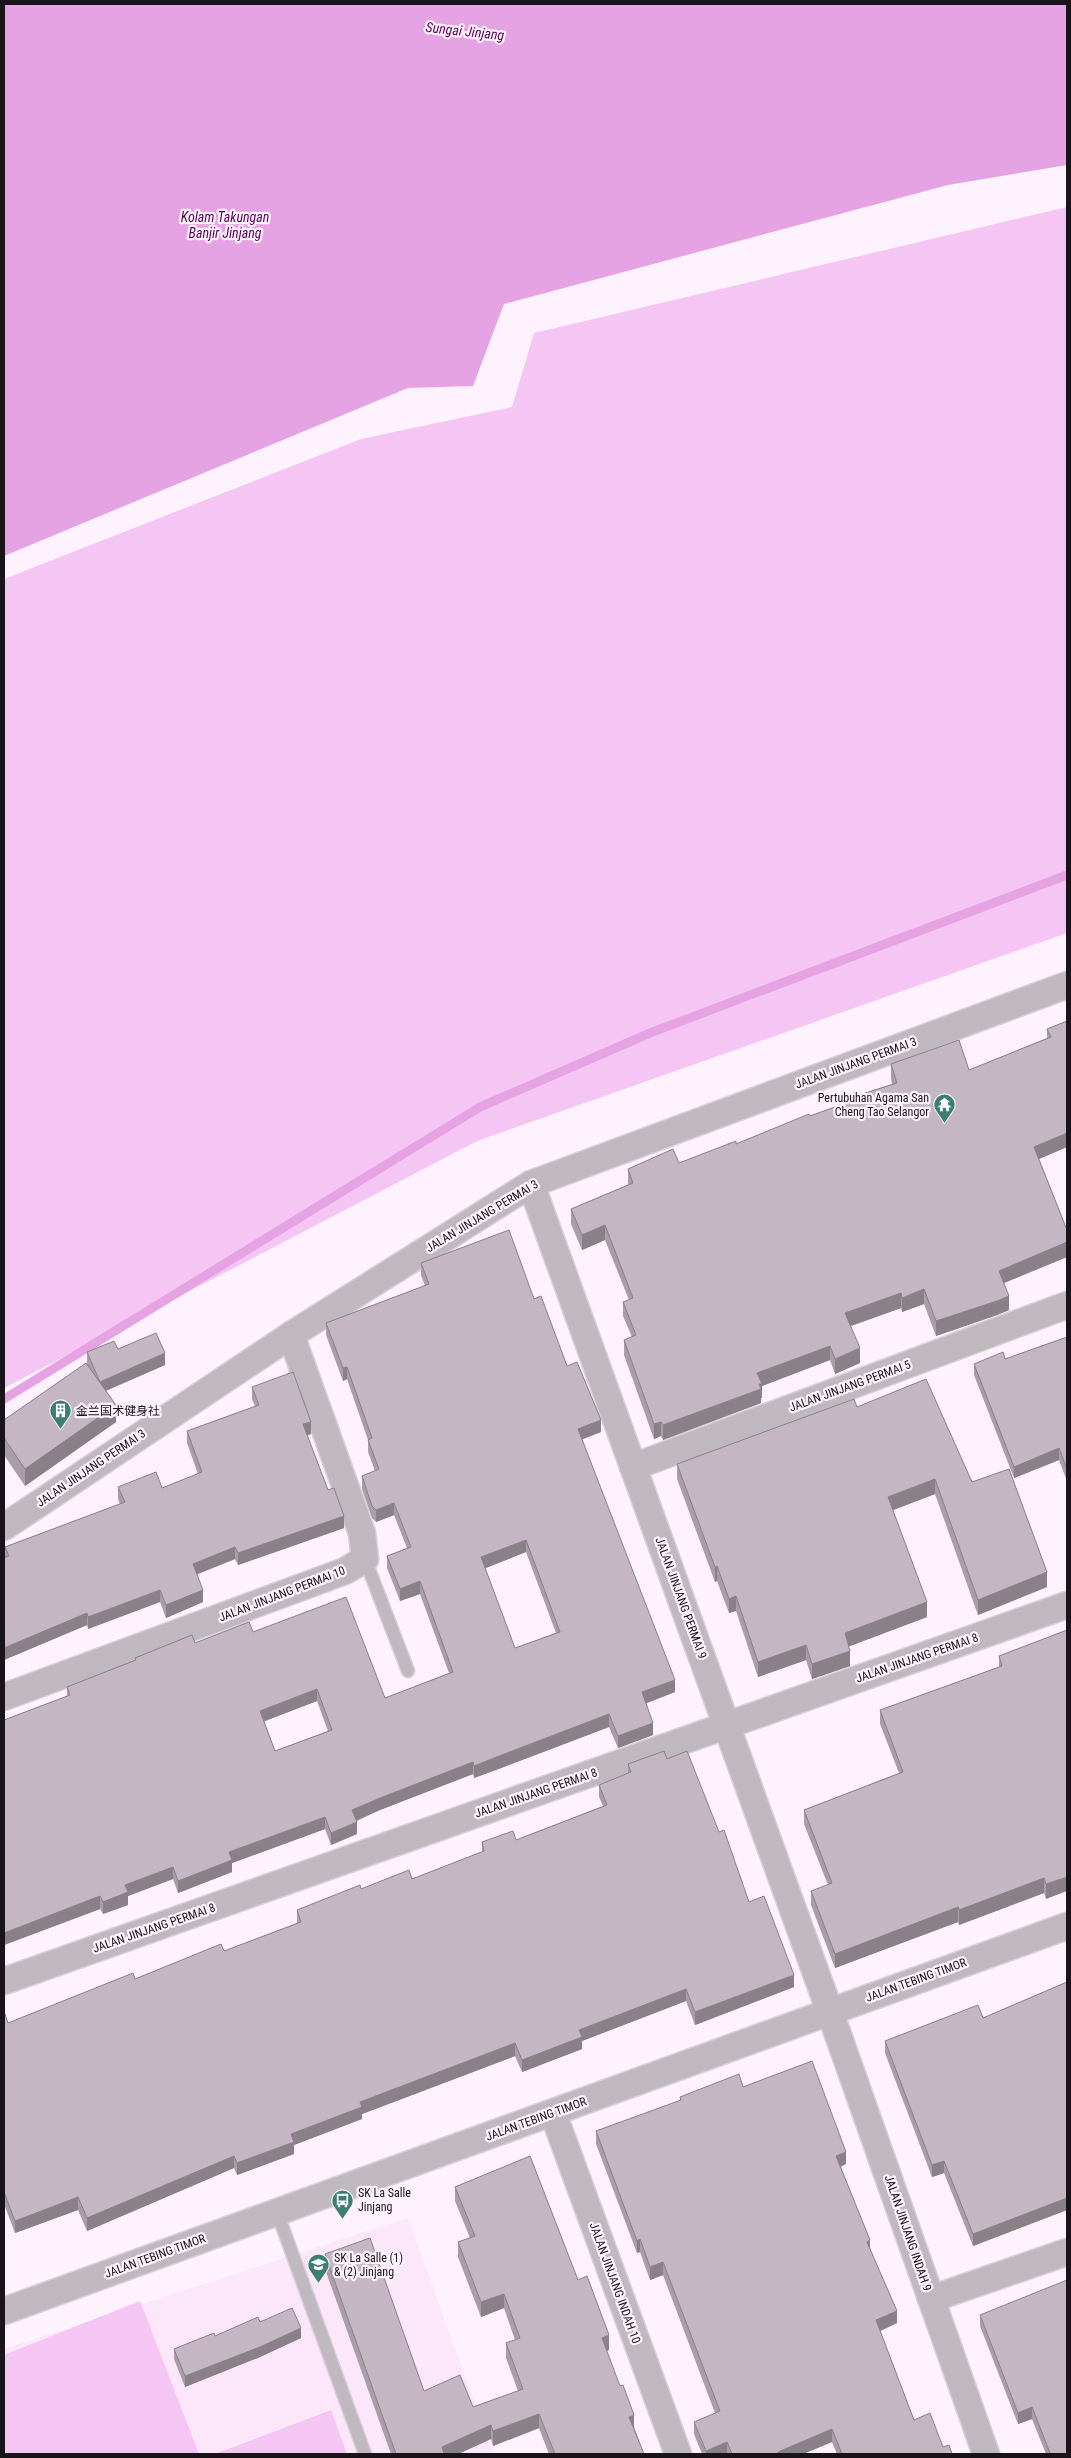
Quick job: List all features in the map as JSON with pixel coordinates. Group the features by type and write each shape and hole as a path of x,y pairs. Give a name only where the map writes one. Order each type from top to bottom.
{"street":[{"name":"JALAN JINJANG PERMAI 3","path":"4,1527 292,1335 531,1184 1067,985"},
{"name":"JALAN JINJANG PERMAI 9","path":"531,1184 830,2012"},
{"name":"JALAN JINJANG PERMAI 5","path":"633,1467 1067,1305"},
{"path":"292,1335 362,1533 365,1559"},
{"name":"JALAN JINJANG PERMAI 10","path":"4,1697 345,1571 365,1559"},
{"name":"JALAN JINJANG PERMAI 8","path":"4,1981 1067,1605"},
{"name":"JALAN TEBING TIMOR","path":"4,2311 1067,1926"},
{"name":"JALAN JINJANG INDAH 9","path":"830,2012 986,2454"},
{"name":"JALAN JINJANG INDAH 10","path":"553,2112 678,2454"},
{"path":"931,2299 1067,2252"}],"lane":[{"path":"365,1559 408,1671"},
{"path":"277,2212 365,2454"}],"shaded area":[{"path":"1067,207 1067,933 477,1141 4,1388 4,579 361,439 512,407 534,333"},
{"name":"SK La Salle (1) & (2) Jinjang","path":"408,2218 493,2454 4,2454 4,2349"},
{"path":"140,2301 199,2454 4,2454 4,2355"},
{"path":"331,2410 347,2454 215,2454"}],"water":[{"name":"Kolam Takungan Banjir Jinjang","path":"4,4 1067,4 1067,165 948,185 504,304 473,386 408,388 4,556"}],"building":[{"path":"1067,1021 1067,1133 1034,1147 1067,1230 1067,1242 999,1271 1009,1296 936,1321 924,1289 902,1298 901,1293 845,1313 860,1348 835,1359 830,1346 757,1373 762,1384 759,1384 761,1389 663,1425 661,1422 654,1424 624,1340 636,1335 623,1302 633,1298 605,1225 582,1235 571,1209 633,1183 628,1169 673,1149 679,1163 736,1141 736,1144 809,1114 810,1116 854,1100 853,1097 897,1083 891,1064 959,1040 969,1070 1051,1037 1047,1029"},
{"path":"509,1230 534,1299 541,1296 567,1366 577,1362 601,1420 578,1429 675,1680 642,1692 653,1723 618,1736 609,1714 474,1766 473,1762 380,1798 352,1810 357,1822 331,1833 325,1817 229,1852 232,1860 178,1881 173,1867 125,1885 128,1892 103,1902 100,1896 4,1933 4,1720 70,1695 67,1687 136,1660 135,1658 192,1635 195,1643 249,1622 253,1632 346,1597 385,1698 453,1672 420,1581 400,1589 387,1556 411,1547 394,1503 376,1510 372,1506 362,1476 379,1469 368,1440 372,1438 347,1367 343,1368 326,1323 429,1284 421,1263","holes":["526,1540 560,1632 515,1648 481,1557","317,1689 332,1730 275,1751 260,1711"]},
{"path":"156,1333 165,1353 100,1382 87,1352 114,1341 118,1349"},
{"path":"1067,1337 1067,1469 1059,1448 1014,1467 974,1364 1003,1352 1005,1359"},
{"name":"金兰国术健身社","path":"86,1363 116,1405 25,1469 4,1438 4,1420"},
{"path":"293,1372 311,1422 303,1424 328,1490 334,1488 344,1516 238,1553 235,1547 193,1564 203,1590 166,1605 160,1590 88,1617 87,1613 4,1648 4,1558 9,1556 5,1547 125,1502 118,1487 156,1472 162,1488 202,1472 187,1431 259,1405 252,1387"},
{"path":"926,1379 972,1482 1009,1469 1047,1572 978,1600 935,1479 888,1497 927,1602 845,1633 850,1651 812,1664 806,1645 758,1662 736,1596 729,1599 717,1566 715,1567 677,1464 854,1399 857,1407"},
{"path":"1067,1630 1067,1877 1046,1884 1044,1878 959,1910 958,1907 835,1954 811,1891 832,1883 804,1810 903,1772 880,1710 1002,1666 999,1656"},
{"path":"664,1751 667,1759 687,1751 719,1832 724,1830 749,1902 764,1896 794,1975 695,2012 686,1989 579,2030 582,2037 522,2060 515,2043 360,2102 362,2107 291,2134 294,2142 237,2163 234,2156 87,2218 78,2197 15,2221 4,2192 4,2011 8,2023 133,1973 135,1979 221,1944 224,1951 301,1922 297,1910 360,1885 361,1889 409,1870 412,1879 484,1851 482,1842 513,1831 516,1840 607,1805 599,1785 631,1772 628,1764"},
{"path":"1067,1982 1067,2198 973,2234 944,2161 932,2165 885,2041 978,2005 983,2018"},
{"path":"812,2061 846,2152 836,2156 870,2240 867,2242 897,2311 876,2320 914,2420 930,2413 943,2447 949,2445 952,2454 842,2454 832,2429 778,2452 779,2454 732,2454 727,2442 706,2451 694,2422 720,2411 663,2262 650,2267 640,2239 637,2241 596,2131 681,2100 680,2097 739,2074 743,2087"},
{"path":"530,2156 578,2280 587,2276 609,2335 602,2338 620,2386 623,2385 634,2415 629,2417 644,2454 555,2454 539,2414 493,2431 491,2425 442,2447 444,2454 396,2454 325,2254 370,2238 424,2391 460,2375 473,2407 523,2389 506,2343 520,2338 504,2294 481,2302 458,2242 475,2236 455,2187"},
{"path":"1067,2280 1067,2454 1048,2454 1050,2453 1032,2407 1018,2413 980,2315"},
{"path":"292,2308 301,2328 260,2347 185,2376 174,2349 214,2333 215,2336 258,2317 260,2322"}],"waterway":[{"path":"4,1399 480,1107 650,1033 1067,875"}],"place":[{"name":"Pertubuhan Agama San Cheng Tao Selangor","path":"945,1124"},
{"name":"金兰国术健身社","path":"60,1430"},
{"name":"SK La Salle Jinjang","path":"342,2219"},
{"name":"SK La Salle (1) & (2) Jinjang","path":"318,2284"}],"water label":[{"name":"Sungai Jinjang","path":"465,31"}]}
